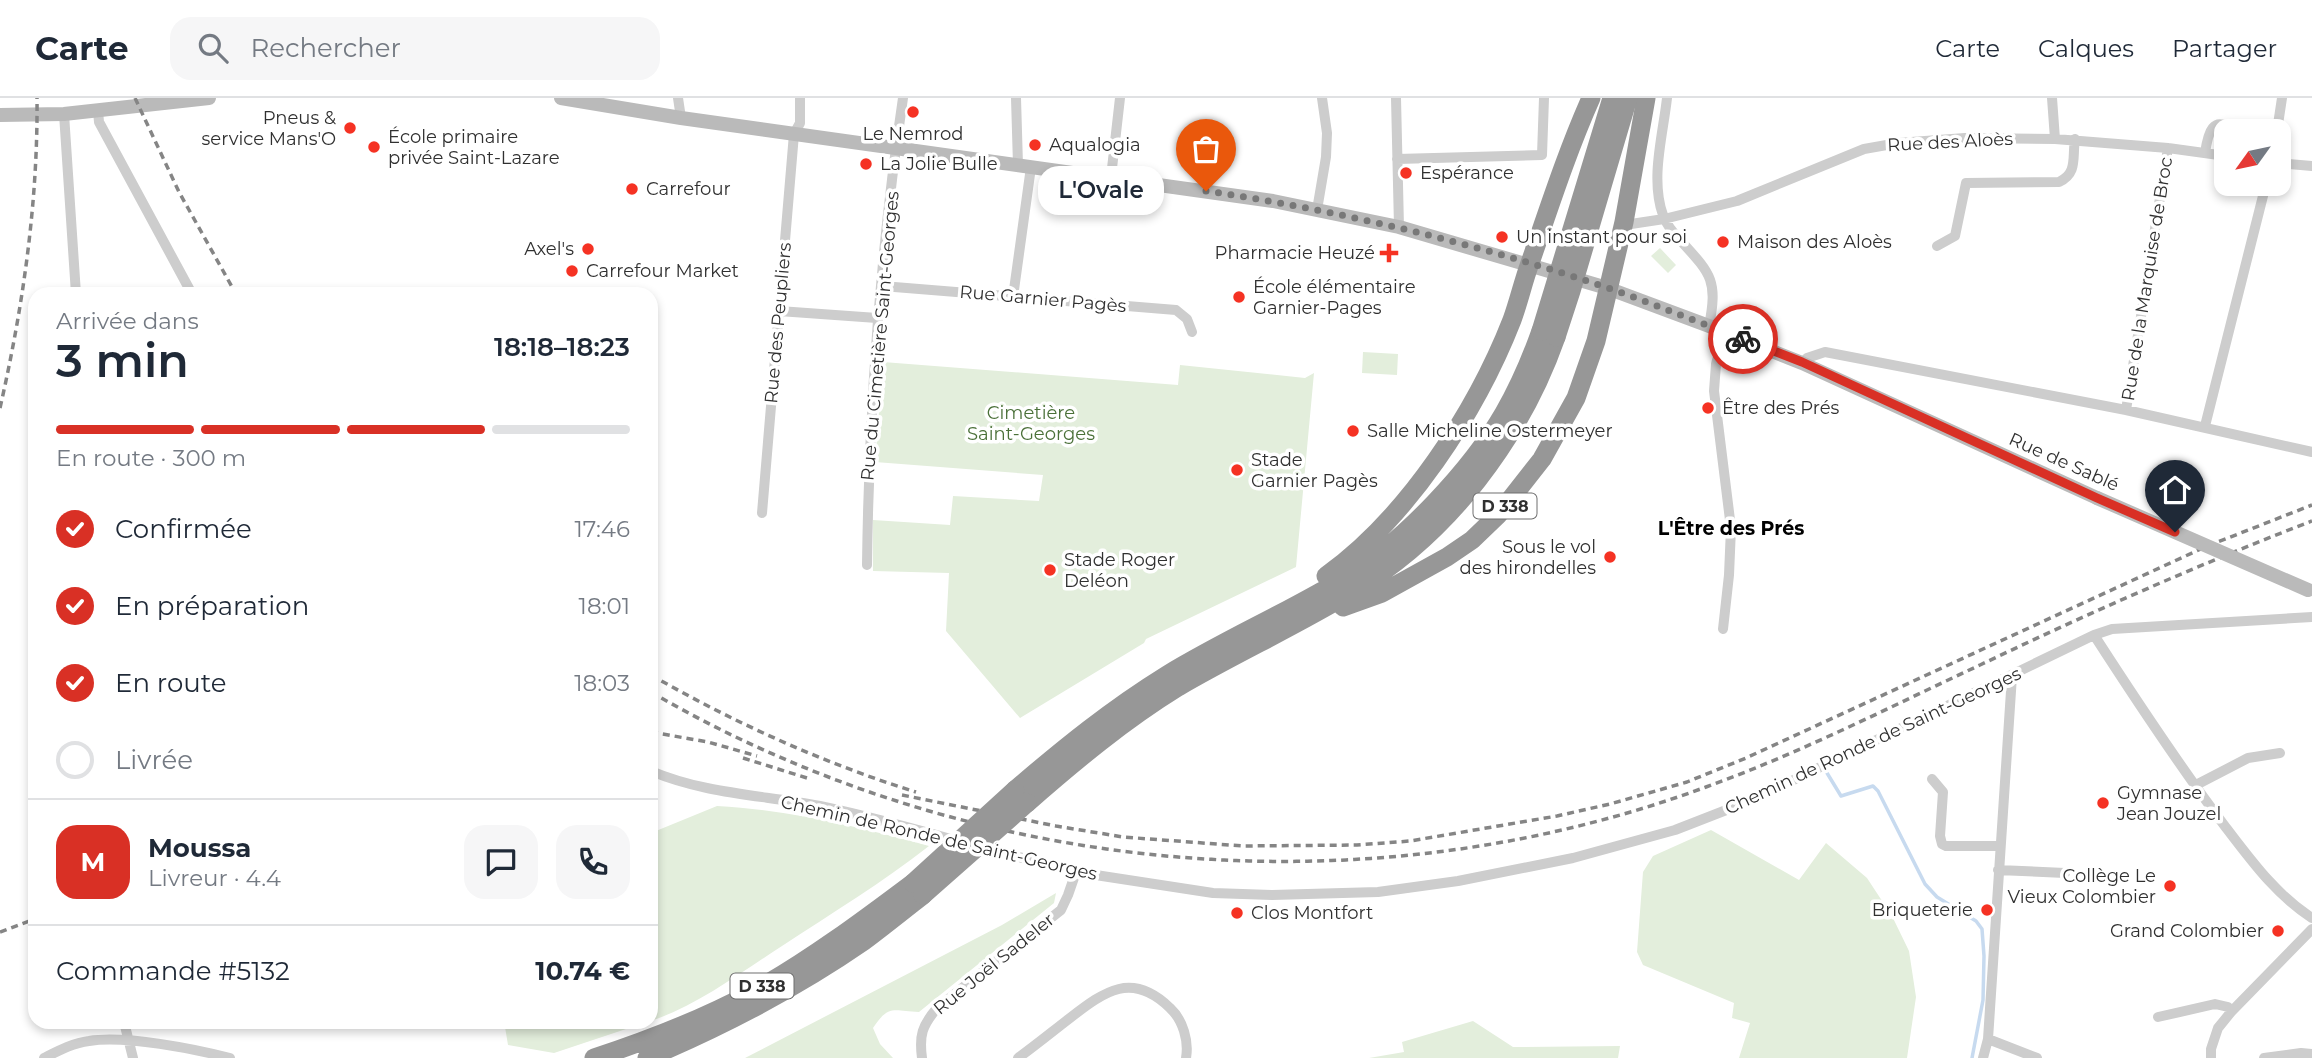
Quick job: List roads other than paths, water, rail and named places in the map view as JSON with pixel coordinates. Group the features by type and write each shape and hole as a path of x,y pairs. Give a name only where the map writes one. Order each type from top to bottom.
{"highway":[{"path":"1529,265 1575,135 1591,98"},
{"name":"D 338","path":"1021,797 1081,756 1128,719 1204,673 1357,589 1426,536 1473,486 1517,423 1540,379 1549,334 1612,98"},
{"name":"D 338","path":"647,1058 717,1027 808,978 865,940 1021,797 1069,743 1169,674 1350,575 1413,525 1480,449 1503,416 1549,334 1628,98"},
{"path":"1607,288 1624,222 1646,98"},
{"name":"D 338","path":"1250,628 1346,562 1413,490 1452,437 1485,379 1513,318 1529,265"},
{"name":"D 338","path":"1296,624 1381,593 1415,576 1472,540 1498,514 1542,459 1576,398 1596,341 1607,288"},
{"name":"D 338","path":"594,1058 690,1022 753,992 918,889"}],"main road":[{"path":"0,115 64,114 209,98"},
{"name":"Rue de Sablé","path":"561,98 681,118 1273,201 1399,227 1607,288 1802,362 2097,498 2310,591"}],"street":[{"path":"678,98 681,118"},
{"name":"Rue des Peupliers","path":"762,513 794,134 800,122 800,98"},
{"name":"Rue du Cimetière Saint-Georges","path":"867,565 868,470 877,318 903,98"},
{"path":"1013,297 1024,166 1016,98"},
{"path":"1111,177 1120,98"},
{"path":"1317,210 1326,157 1327,133 1322,98"},
{"path":"1396,98 1399,227"},
{"path":"1397,159 1542,155 1544,98"},
{"path":"1667,98 1657,191 1668,227 1710,277 1714,292 1709,326"},
{"path":"2052,98 2055,139"},
{"path":"2279,119 2282,98"},
{"path":"99,111 99,122 187,287"},
{"path":"64,114 76,287"},
{"path":"2205,153 2208,133 2214,127"},
{"name":"Rue des Aloès","path":"1624,222 1631,224 1664,219 1737,201 1864,149 1938,139 2075,139 2214,154"},
{"path":"1937,246 1955,236 1966,183 2059,182 2068,178 2074,169 2075,139"},
{"name":"Rue de la Marquise de Broc","path":"2126,410 2168,148"},
{"path":"2291,164 2312,166"},
{"path":"2205,426 2263,196"},
{"name":"Rue Garnier Pagès","path":"882,286 1176,310 1187,319 1192,332"},
{"path":"779,311 877,318"},
{"path":"1723,629 1731,528 1714,391 1716,364 1726,333"},
{"path":"1802,362 1825,352 2205,426 2312,452"},
{"name":"Chemin de Ronde de Saint-Georges","path":"658,774 706,789 819,806 1076,872 1213,893 1272,895 1378,892 1458,881 1573,858 1675,830 1752,800 2094,635 2112,629 2312,617"},
{"path":"2094,635 2194,786 2262,874 2290,903 2312,918"},
{"path":"1983,1058 1988,1039 2012,676"},
{"path":"2194,786 2248,758 2280,752"},
{"path":"1932,779 1943,792 1940,836 1942,844 2000,846"},
{"path":"1998,870 2066,873"},
{"name":"Rue Joël Sadeler","path":"922,1058 920,1043 924,1023 937,1008 1061,910 1076,872"},
{"path":"2211,1058 2218,1028 2312,929"},
{"path":"1018,1058 1096,998 1111,990 1127,987 1159,997 1175,1012 1183,1028 1187,1045 1186,1058"},
{"path":"2158,1017 2215,1004 2228,1007 2231,1012"},
{"path":"126,1029 133,1058"},
{"path":"1988,1039 2037,1058"},
{"path":"44,1058 72,1045 90,1041 129,1041 230,1058"},
{"path":"2264,1058 2312,1054"}],"waterway":[{"path":"1827,773 1841,796 1873,786 1878,791 1925,884 1937,897 1976,921 1982,929 1983,1000 1972,1058"}],"railway":[{"path":"0,408 16,332 28,254 35,176 37,98"},
{"path":"135,98 179,192 232,287"},
{"path":"902,795 1123,837 1243,846 1357,845 1410,841 1557,816 1687,782 1746,758 2205,547 2312,505"},
{"path":"658,696 773,754 901,802 1033,836 1168,856 1304,861 1440,852 1575,827 1741,774 2103,608 2312,521"},
{"path":"658,679 780,741 916,792"},
{"path":"658,733 708,742 757,756"},
{"path":"743,758 807,778"},
{"path":"0,932 28,922"}],"place":[{"name":"Le Nemrod","path":"913,112"},
{"name":"Pneus & service Mans'O","path":"350,128"},
{"name":"Aqualogia","path":"1035,145"},
{"name":"École primaire privée Saint-Lazare","path":"374,147"},
{"name":"La Jolie Bulle","path":"866,164"},
{"name":"Espérance","path":"1406,173"},
{"name":"Carrefour","path":"632,189"},
{"name":"L'Ovale","path":"1206,191"},
{"name":"Un instant pour soi","path":"1502,237"},
{"name":"Maison des Aloès","path":"1723,242"},
{"name":"Axel's","path":"588,249"},
{"name":"Pharmacie Heuzé","path":"1389,253"},
{"name":"Carrefour Market","path":"572,271"},
{"name":"École élémentaire Garnier-Pages","path":"1239,297"},
{"name":"Être des Prés","path":"1708,408"},
{"name":"Salle Micheline Ostermeyer","path":"1353,431"},
{"name":"Stade Garnier Pagès","path":"1237,470"},
{"name":"Sous le vol des hirondelles","path":"1610,557"},
{"name":"Stade Roger Deléon","path":"1050,570"},
{"name":"Gymnase Jean Jouzel","path":"2103,803"},
{"name":"Collège Le Vieux Colombier","path":"2170,886"},
{"name":"Briqueterie","path":"1987,910"},
{"name":"Clos Montfort","path":"1237,913"},
{"name":"Grand Colombier","path":"2278,931"}],"district":[{"name":"L'Être des Prés","path":"1731,528"}],"park label":[{"name":"Cimetière Saint-Georges","path":"1031,423"}]}
